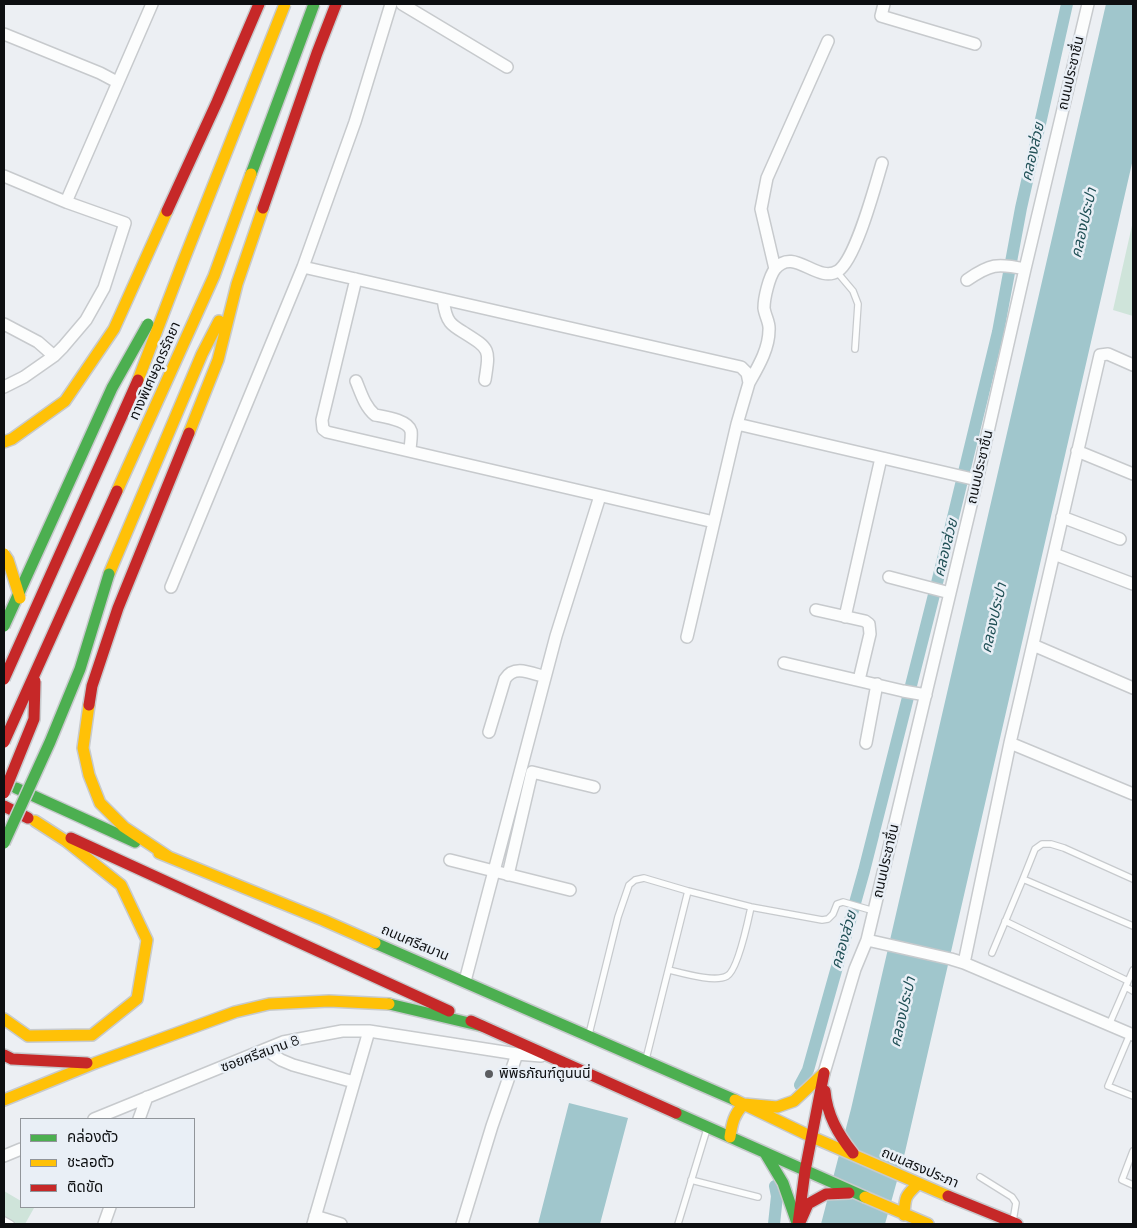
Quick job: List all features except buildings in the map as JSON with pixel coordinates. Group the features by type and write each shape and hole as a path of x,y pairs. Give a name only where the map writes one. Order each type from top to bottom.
{"main road":[{"path":"4,442 12,439 65,401 114,329 217,102 259,4"},
{"name":"ทางพิเศษอุดรรัถยา","path":"4,679 133,393 182,262 285,4"},
{"name":"ทางพิเศษอุดรรัถยา","path":"4,742 214,276 314,4"},
{"path":"169,858 124,828 100,803 89,775 83,748 92,686 118,608 218,360 237,284 317,53 336,4"},
{"path":"4,626 112,388 182,262"},
{"path":"4,843 50,742 80,669 109,574 202,354 237,284"},
{"path":"4,554 8,560 34,645 34,719 4,793"},
{"name":"ถนนศรีสมาน","path":"4,782 169,858 314,916 645,1060 812,1137"},
{"path":"4,806 482,1026 829,1182 928,1224"},
{"path":"4,1019 28,1036 92,1036 136,999 147,940 121,885 66,841 35,821"},
{"path":"4,1100 95,1063 235,1012 269,1004 330,1000 393,1004 482,1026"},
{"path":"4,1055 12,1059 95,1063"},
{"path":"730,1137 734,1115 744,1104 777,1107 794,1101 824,1073"},
{"path":"798,1224 805,1171 824,1073"},
{"path":"824,1073 825,1098 839,1143"},
{"name":"ถนนสรงประภา","path":"812,1137 839,1143 856,1156 902,1177 1015,1223"},
{"path":"764,1153 783,1183 798,1224"},
{"path":"904,1215 908,1193 918,1184"},
{"path":"798,1224 808,1204 826,1194 853,1192"}],"street":[{"path":"66,202 152,4"},
{"path":"172,587 303,267 356,122 391,4"},
{"path":"402,4 507,67"},
{"path":"884,4 881,16 975,44"},
{"name":"ถนนประชาชื่น","path":"824,1073 855,969 867,940 921,694 941,591 968,477 1025,268 1088,4"},
{"path":"4,34 100,73 117,82"},
{"path":"775,269 761,209 767,178 828,41"},
{"path":"687,637 737,424 749,383 760,364 770,329 764,309 769,280 781,263 789,261 828,274 837,272 844,266 859,236 882,163"},
{"path":"4,176 66,202 125,223 104,288 86,320 54,356 24,377 4,387"},
{"path":"967,280 986,268 994,266 1025,268"},
{"path":"303,267 742,367 747,374 749,383"},
{"path":"356,280 322,420 323,430 714,522"},
{"path":"443,299 450,324 481,343 487,352 485,380"},
{"path":"4,324 38,342 54,356"},
{"path":"964,963 1010,743 1100,355 1108,354 1133,365"},
{"path":"356,381 372,413 398,420 408,426 411,431 410,451"},
{"path":"737,424 968,477"},
{"path":"1077,451 1133,474"},
{"path":"846,617 881,458"},
{"path":"465,982 556,636 600,496"},
{"path":"1062,517 1120,539"},
{"path":"1054,554 1133,584"},
{"path":"888,577 941,591"},
{"path":"816,610 865,621 869,624 870,634 859,680"},
{"path":"1033,646 1133,688"},
{"path":"784,663 921,694"},
{"path":"489,732 508,674 519,670 545,677"},
{"path":"866,743 876,684"},
{"path":"1010,743 1133,794"},
{"path":"508,875 532,772 594,787"},
{"path":"450,860 570,890"},
{"path":"867,940 964,963 1132,1035"},
{"name":"ซอยศรีสมาน 8","path":"96,1118 283,1042 342,1031 369,1031 553,1058"},
{"path":"340,1224 314,1220 369,1031"},
{"path":"266,1050 293,1065 354,1082"},
{"path":"462,1224 492,1126 517,1054"},
{"path":"139,1118 147,1097"},
{"path":"4,1156 20,1149"},
{"path":"104,1224 110,1208"}],"lane":[{"path":"837,272 853,291 858,304 855,349"},
{"path":"992,953 1035,849 1042,844 1051,844 1064,848 1133,879"},
{"path":"589,1036 618,917 629,885 634,880 644,878 688,892 751,907 822,920 828,919 833,914 837,904 843,902 874,910"},
{"path":"1023,878 1133,926"},
{"path":"645,1060 688,892"},
{"path":"669,970 697,977 718,979 728,976 734,969 751,907"},
{"path":"1005,922 1128,981"},
{"path":"1109,1025 1133,970"},
{"path":"1126,987 1133,991"},
{"path":"1132,1035 1108,1086 1133,1096"},
{"path":"678,1224 708,1127"},
{"path":"1133,1151 1122,1180 1133,1185"},
{"path":"980,1177 1012,1197 1016,1203 1015,1223"},
{"path":"691,1180 758,1197"},
{"path":"4,1220 12,1224"}],"green space":[{"path":"1133,221 1133,316 1113,310"},
{"path":"4,1191 20,1200 20,1208 34,1208 25,1224 4,1224"}],"water":[{"name":"คลองประปา","path":"1106,4 1133,4 1133,159 905,1152 885,1224 821,1224 851,1109"},
{"path":"569,1103 628,1118 600,1224 538,1224"}],"waterway":[{"name":"คลองส่วย","path":"800,1085 808,1070 864,871 941,567 998,332 1021,208 1067,4"},
{"name":"คลองส่วย","path":"774,1224 777,1196 775,1186"}],"traffic: fast":[{"path":"251,174 314,4"},
{"path":"4,626 112,388 148,324"},
{"path":"4,843 50,742 80,669 109,574"},
{"path":"16,788 135,842"},
{"path":"375,943 735,1100"},
{"path":"389,1004 482,1026"},
{"path":"676,1113 865,1197"},
{"path":"765,1153 783,1183 797,1223"}],"traffic: slow":[{"path":"138,380 285,4"},
{"path":"117,491 214,276 251,174"},
{"path":"189,433 218,360 237,284 263,208"},
{"path":"4,442 12,439 65,401 114,329 167,211"},
{"path":"109,574 202,354 219,321"},
{"path":"4,554 8,560 20,598"},
{"path":"89,705 83,748 89,775 100,803 124,827 169,857"},
{"path":"4,1019 28,1036 92,1035 137,999 147,940 121,885 66,841 35,821"},
{"path":"159,853 375,943"},
{"path":"4,1100 95,1063 235,1012 269,1004 329,1001 389,1004"},
{"path":"730,1137 734,1119 744,1104 777,1107 794,1101 824,1073"},
{"path":"735,1100 812,1137 948,1196"},
{"path":"904,1215 906,1197 918,1184"},
{"path":"865,1197 928,1224"}],"traffic: jam":[{"path":"167,211 259,4"},
{"path":"263,208 336,4"},
{"path":"4,679 138,380"},
{"path":"89,705 92,686 118,608 189,433"},
{"path":"4,742 117,491"},
{"path":"4,793 34,719 35,681"},
{"path":"4,806 28,818"},
{"path":"71,838 449,1011"},
{"path":"471,1021 676,1113"},
{"path":"4,1055 12,1059 87,1063"},
{"path":"798,1224 805,1171 824,1073"},
{"path":"825,1091 828,1108 834,1124 853,1153"},
{"path":"801,1220 808,1204 826,1194 849,1193"},
{"path":"948,1196 1017,1224"}],"place":[{"name":"พิพิธภัณฑ์ตูนนนี่","path":"489,1074"}]}
